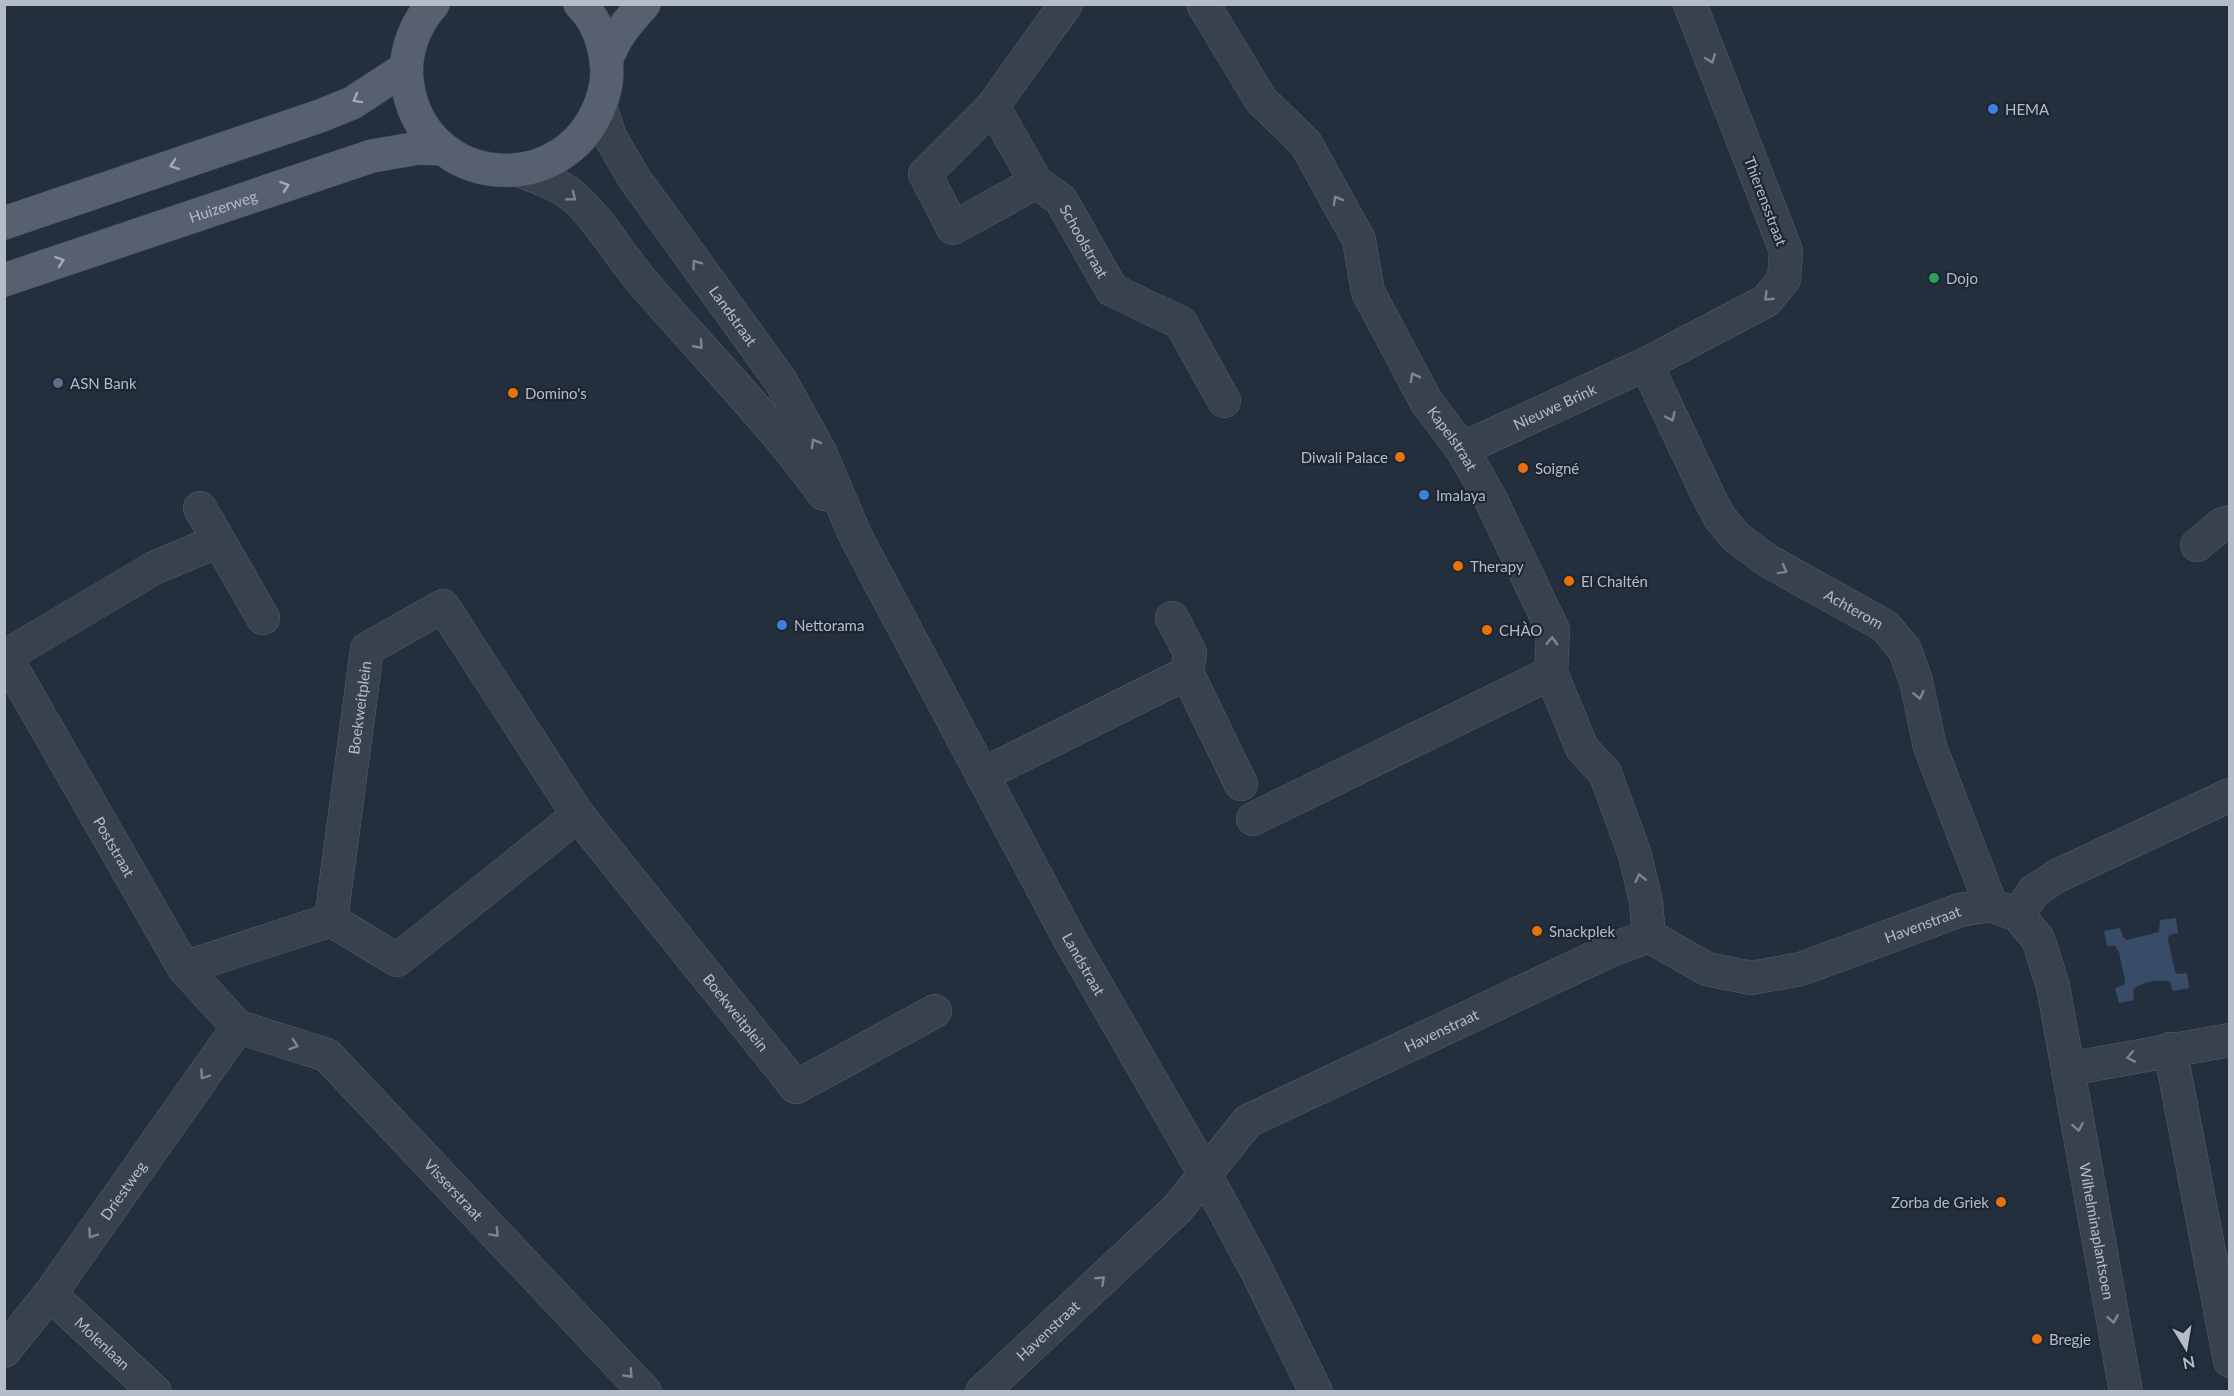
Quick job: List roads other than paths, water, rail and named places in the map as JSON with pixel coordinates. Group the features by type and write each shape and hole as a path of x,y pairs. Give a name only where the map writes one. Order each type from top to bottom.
{"main road":[{"path":"429,8 412,39 406,68 410,98 422,126 443,149 467,163 493,171 521,171 547,163 570,149 588,130 600,106 606,85 606,62 599,34 580,4"},
{"path":"606,62 612,43 644,4"},
{"path":"4,223 320,116 352,103 406,68"},
{"name":"Huizerweg","path":"4,280 372,156 419,148 443,149"}],"street":[{"path":"1036,182 953,228 925,174 993,106 1066,4"},
{"name":"Kapelstraat","path":"1203,4 1261,100 1306,144 1359,240 1368,292 1426,401 1462,449 1491,500 1553,630 1551,673 1582,748 1605,773 1635,855 1646,902 1649,936"},
{"name":"Thierensstraat","path":"1646,364 1766,301 1784,279 1786,251 1690,4"},
{"name":"Landstraat","path":"600,106 610,137 634,178 780,380 820,452 855,536 1069,938 1205,1174 1256,1269 1316,1392"},
{"name":"Schoolstraat","path":"993,106 1036,182 1061,200 1112,290 1181,323 1224,401"},
{"name":"Landstraat","path":"521,171 553,184 573,196 587,211 644,284 748,399 855,536"},
{"name":"Nieuwe Brink","path":"1462,449 1646,364"},
{"name":"Achterom","path":"1646,364 1708,495 1720,518 1736,537 1768,561 1885,626 1905,650 1916,681 1930,747 2005,910"},
{"path":"200,508 263,618"},
{"path":"2197,545 2221,525 2229,522"},
{"name":"Poststraat","path":"218,541 154,568 5,655 184,968 238,1027"},
{"name":"Boekweitplein","path":"331,920 367,649 443,606 578,815 796,1087 935,1011"},
{"path":"1172,618 1190,652 1187,673 1241,784"},
{"path":"982,775 1187,673"},
{"path":"1253,819 1551,673"},
{"path":"2005,910 2057,876 2229,795"},
{"path":"184,968 331,920 397,960 578,815"},
{"name":"Havenstraat","path":"982,1392 1177,1209 1248,1121 1611,950 1649,936 1707,969 1750,978 1801,969 1960,910 2005,910"},
{"name":"Wilhelminaplantsoen","path":"2005,910 2038,939 2054,986 2126,1392"},
{"name":"Driestweg","path":"4,1352 50,1294 238,1027"},
{"name":"Visserstraat","path":"238,1027 327,1055 645,1392"},
{"path":"2068,1069 2229,1040"},
{"path":"2170,1049 2229,1361"},
{"name":"Molenlaan","path":"50,1294 155,1392"}],"water":[{"path":"2176,918 2178,933 2169,935 2168,940 2175,971 2177,974 2187,973 2189,988 2173,991 2170,982 2151,982 2133,990 2134,1000 2119,1003 2115,988 2124,985 2125,981 2119,952 2115,946 2107,946 2104,931 2120,928 2123,937 2127,940 2159,932 2160,920"}],"place":[{"name":"HEMA","path":"1993,109"},
{"name":"Dojo","path":"1934,278"},
{"name":"ASN Bank","path":"58,383"},
{"name":"Domino's","path":"513,393"},
{"name":"Diwali Palace","path":"1400,457"},
{"name":"Soigné","path":"1523,468"},
{"name":"Imalaya","path":"1424,495"},
{"name":"Therapy","path":"1458,566"},
{"name":"El Chaltén","path":"1569,581"},
{"name":"Nettorama","path":"782,625"},
{"name":"CHÀO","path":"1487,630"},
{"name":"Snackplek","path":"1537,931"},
{"name":"Zorba de Griek","path":"2001,1202"},
{"name":"Bregje","path":"2037,1339"}]}
